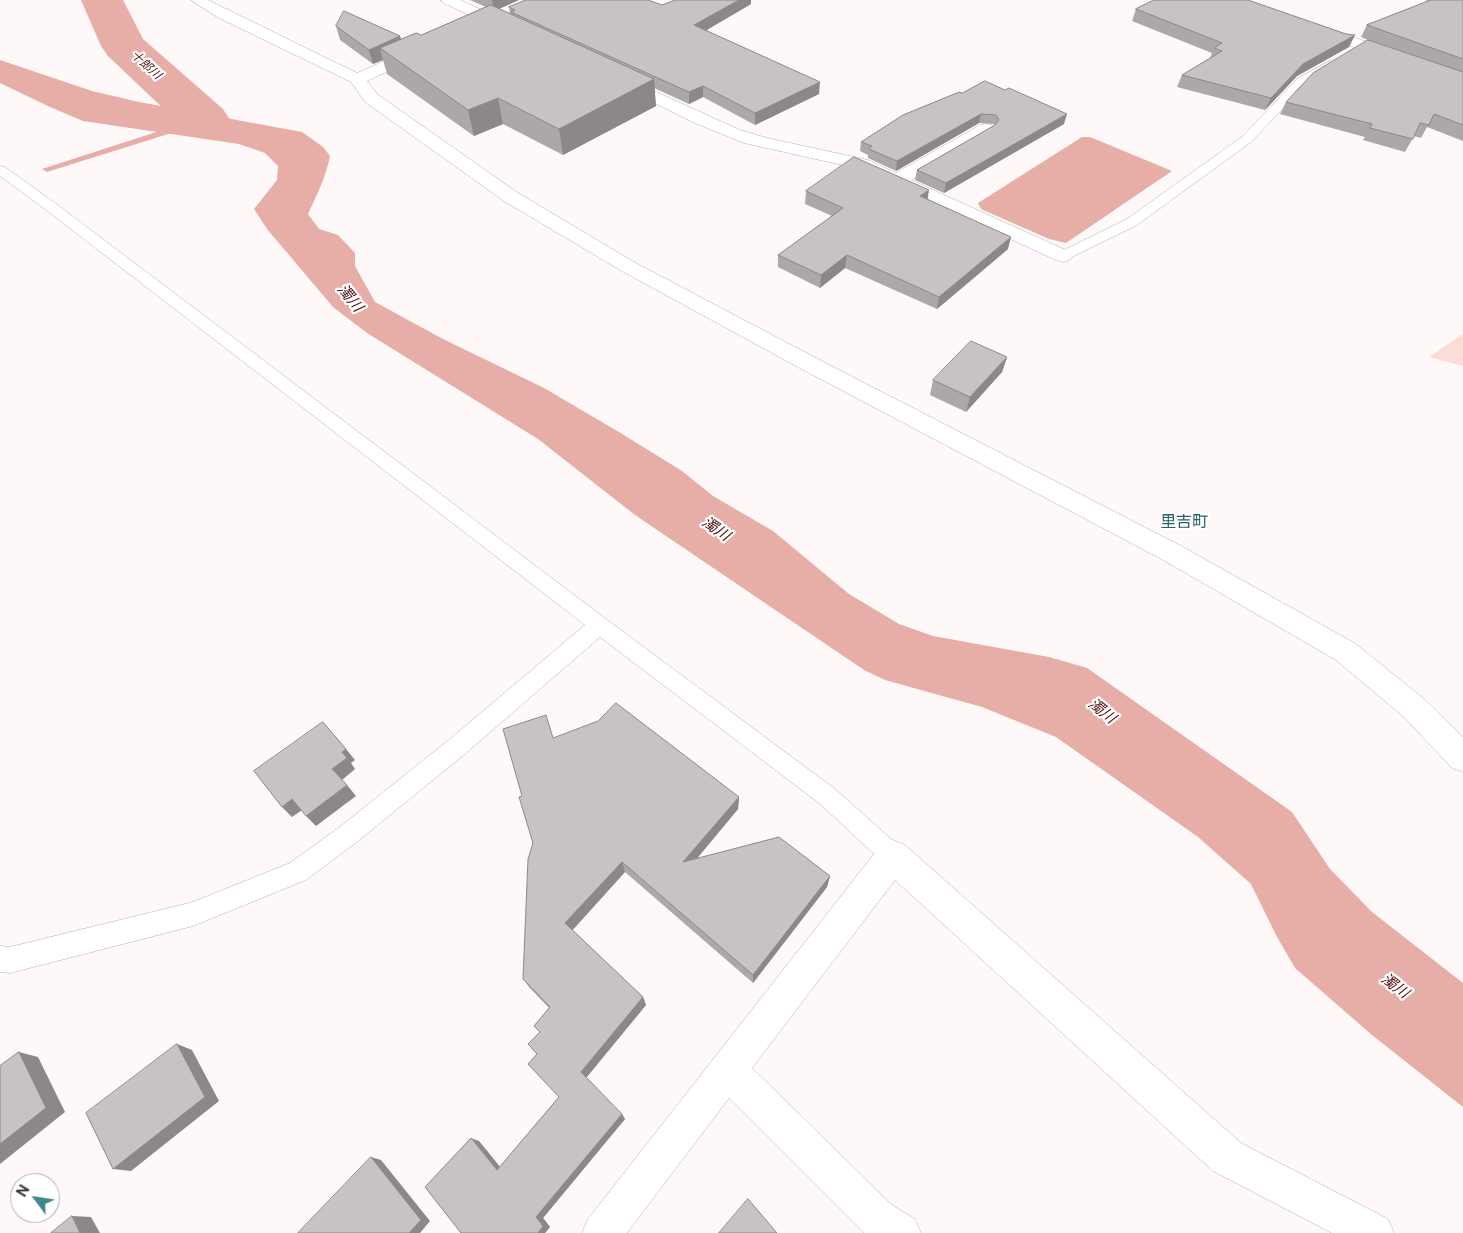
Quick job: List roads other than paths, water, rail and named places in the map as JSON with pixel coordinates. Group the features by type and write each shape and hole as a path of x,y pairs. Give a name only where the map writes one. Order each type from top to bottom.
{"street":[{"path":"198,0 222,14 357,79 371,98 511,197 627,266 1174,554 1346,652 1414,708 1463,758"},
{"path":"448,0 527,36"},
{"path":"474,27 510,12"},
{"path":"1300,23 1463,80"},
{"path":"357,79 438,43"},
{"path":"606,73 711,123 750,139 839,157 862,164 1063,256"},
{"path":"897,180 986,129"},
{"path":"602,1233 893,856 1227,1157 1374,1233"},
{"path":"728,1071 878,1220 901,1233"}],"lane":[{"path":"1063,256 1132,222 1247,139 1302,82 1362,45"},
{"path":"2,173 58,212 599,625 827,796 893,856"},
{"path":"0,959 10,960 193,914 298,872 416,782 530,688 599,625"}],"water":[{"name":"濁川","path":"0,60 92,91 139,102 302,132 323,147 330,156 324,178 308,214 319,229 338,235 355,253 355,266 375,302 443,339 544,388 619,432 682,471 713,496 773,531 849,594 899,624 933,636 1049,657 1087,668 1292,812 1330,869 1372,912 1463,983 1463,1107 1372,1035 1295,968 1276,935 1251,884 1198,837 1056,737 982,707 885,680 864,670 635,515 538,439 367,333 333,307 267,229 254,209 277,180 278,166 265,153 239,144 83,121 0,83"},
{"path":"1082,137 1090,137 1172,171 1066,243 1049,239 981,209 978,203"}],"waterway":[{"name":"十郎川","path":"102,0 124,46 205,120"},
{"path":"47,169 178,128"}],"district":[{"name":"里吉町","path":"1184,522"}]}
